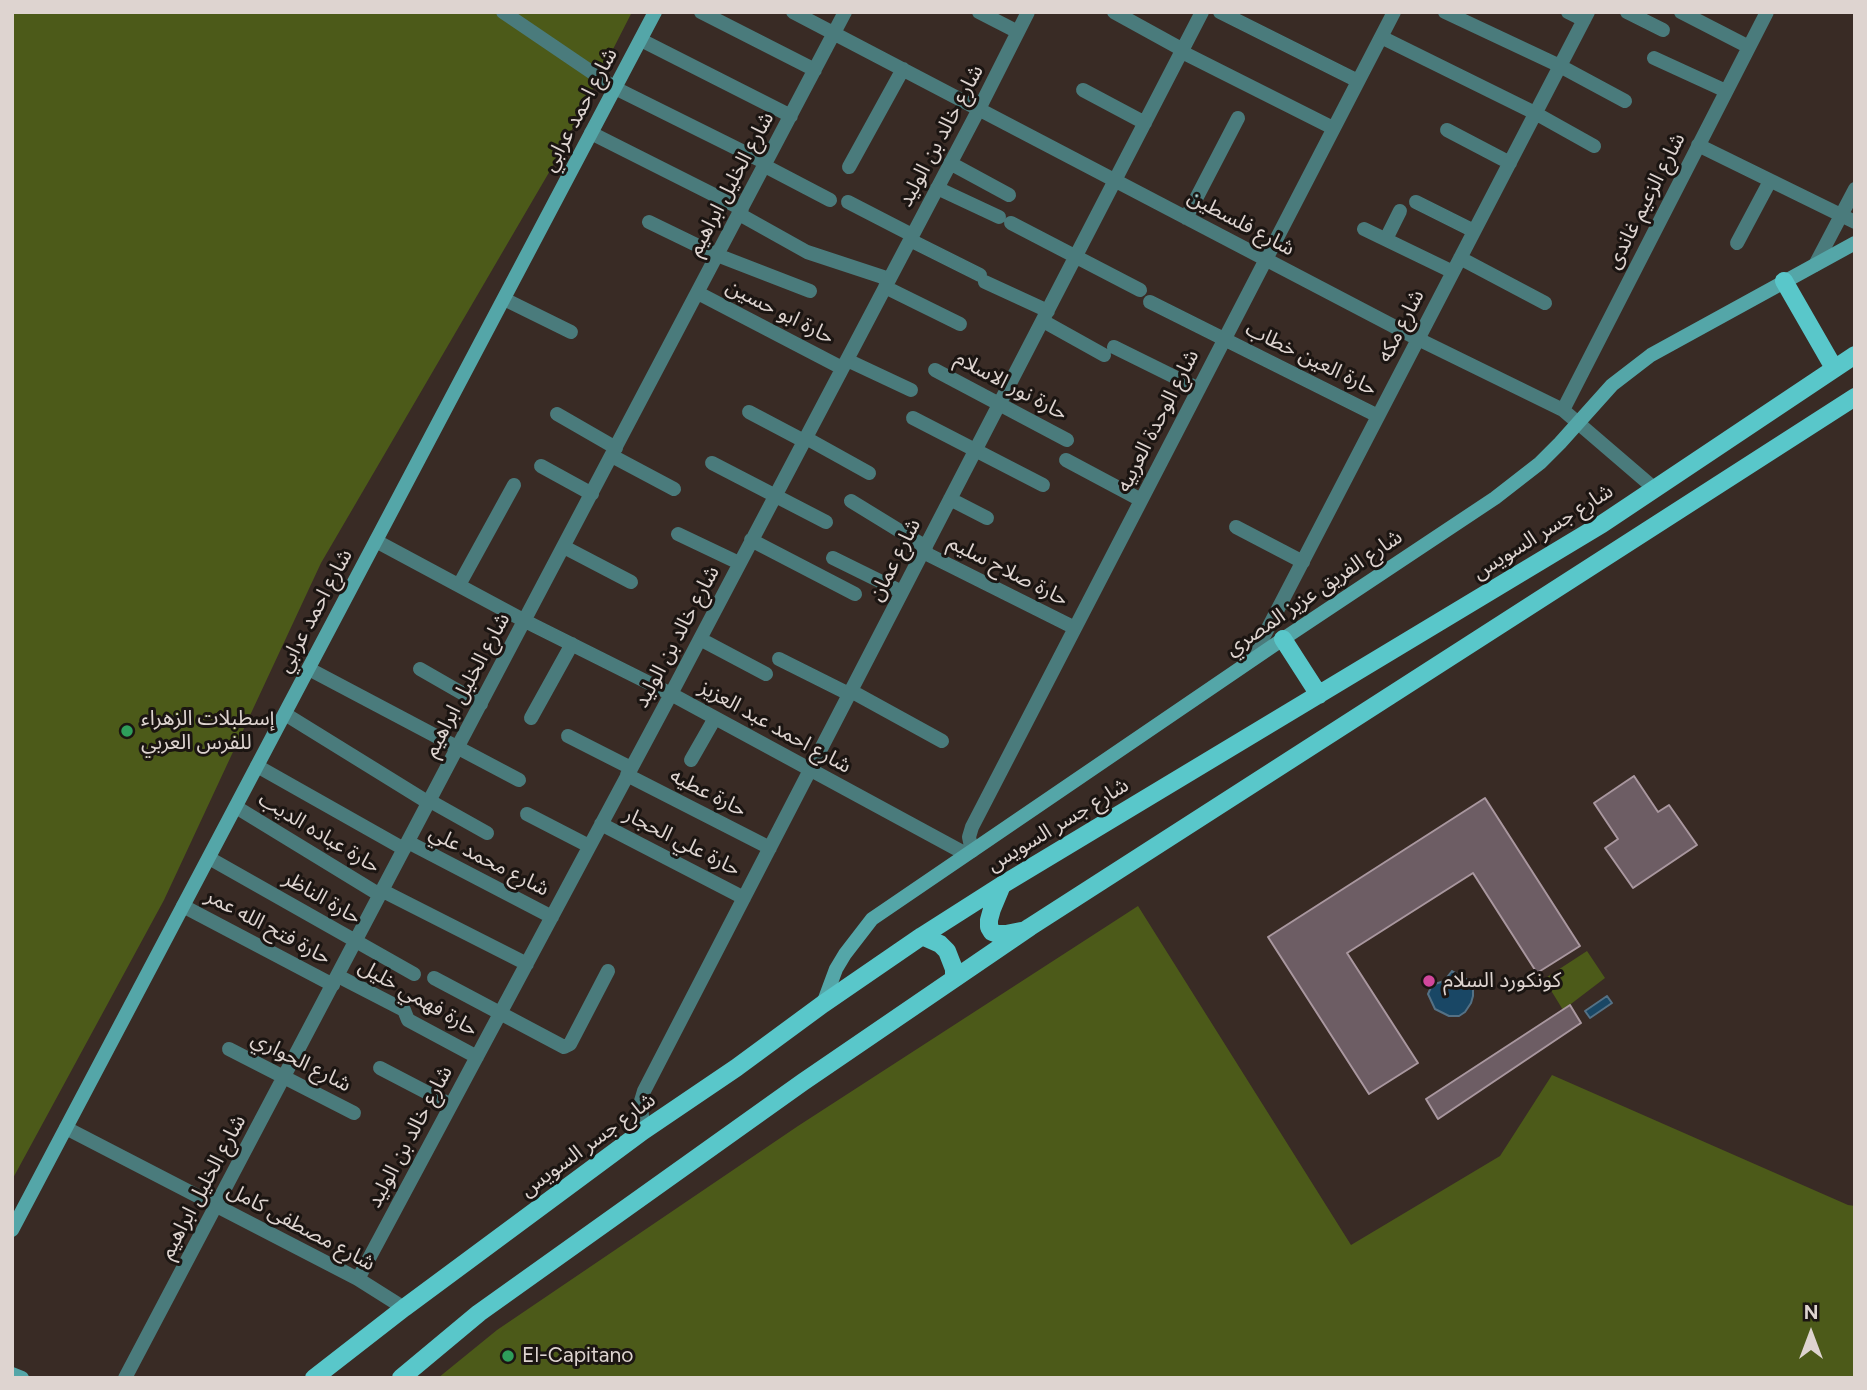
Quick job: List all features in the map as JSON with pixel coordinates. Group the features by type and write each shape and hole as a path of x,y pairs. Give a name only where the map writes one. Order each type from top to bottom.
{"main road":[{"path":"1784,281 1834,368"},
{"name":"شارع جسر السويس","path":"314,1378 643,1131 922,936 1002,885 1602,524 1855,355"},
{"path":"401,1378 479,1312 803,1082 954,979 1855,397"},
{"path":"1283,639 1319,695"},
{"path":"1002,885 990,915 990,929 995,934 1006,934 1030,928"},
{"path":"922,936 940,944 947,951 954,969 954,979"}],"street":[{"path":"503,12 615,88 766,164 830,200"},
{"name":"شارع احمد عرابي","path":"12,1230 655,12"},
{"path":"701,12 815,70"},
{"name":"شارع فلسطين","path":"793,12 1418,339 1563,410 1655,489"},
{"name":"شارع الخليل ابراهيم","path":"125,1378 845,12"},
{"path":"979,12 1018,32"},
{"name":"شارع خالد بن الوليد","path":"358,1279 671,694 1028,12"},
{"path":"1114,12 1182,51 1333,128"},
{"name":"شارع عمان","path":"643,1131 640,1101 644,1091 1202,12"},
{"path":"1220,12 1358,81"},
{"name":"شارع الوحدة العربيه","path":"969,853 972,827 1394,12"},
{"path":"1445,12 1560,66 1625,101"},
{"path":"1568,12 1586,16"},
{"path":"1627,12 1662,30"},
{"path":"1681,12 1749,47"},
{"name":"شارع الزعيم غاندى","path":"1563,410 1767,12"},
{"name":"شارع مكه","path":"1252,659 1586,16"},
{"path":"1381,37 1535,113 1594,146"},
{"path":"641,40 791,116"},
{"path":"1654,58 1726,91"},
{"path":"849,167 903,69"},
{"path":"1083,90 1145,123"},
{"path":"1186,218 1238,118"},
{"path":"1447,130 1510,163"},
{"path":"591,133 741,212 807,252 887,283 960,324"},
{"path":"1698,145 1855,222"},
{"path":"950,163 1009,195"},
{"path":"1737,243 1770,181"},
{"path":"937,188 1140,290"},
{"path":"1815,265 1855,189"},
{"path":"848,202 1109,351 1199,389"},
{"path":"1416,202 1474,231"},
{"path":"1386,239 1400,211"},
{"path":"649,222 717,256 810,291"},
{"path":"1364,229 1453,272"},
{"name":"شارع الفريق عزيز المصري","path":"823,1004 836,969 872,919 1252,659 1494,498 1540,463 1612,385 1651,355 1855,243"},
{"path":"1460,258 1545,303"},
{"name":"حارة ابو حسين","path":"698,293 844,364 911,390"},
{"path":"504,299 571,332"},
{"name":"حارة العين خطاب","path":"1150,302 1378,416"},
{"name":"حارة نور الاسلام","path":"935,370 1067,440"},
{"path":"749,412 869,473"},
{"path":"557,414 674,489"},
{"path":"913,418 1043,485"},
{"path":"1066,460 1141,500"},
{"path":"712,463 826,522"},
{"path":"541,466 592,494"},
{"path":"458,585 514,485"},
{"path":"950,499 987,518"},
{"name":"حارة صلاح سليم","path":"851,501 924,549 1075,628"},
{"path":"1236,527 1303,562"},
{"path":"678,534 739,564"},
{"path":"751,540 855,594"},
{"name":"شارع احمد عبد العزيز","path":"376,541 969,853"},
{"path":"564,547 631,582"},
{"path":"833,558 902,593"},
{"path":"700,639 766,674"},
{"path":"531,718 572,644"},
{"path":"779,659 850,692 942,741"},
{"path":"309,669 519,780"},
{"path":"420,669 481,704"},
{"path":"285,714 429,802 487,833"},
{"path":"691,760 715,718"},
{"name":"حارة عطيه","path":"568,736 770,848"},
{"name":"شارع محمد علي","path":"257,766 406,846 552,917"},
{"name":"حارة عباده الديب","path":"236,807 381,893 527,964"},
{"path":"527,814 589,846"},
{"name":"حارة علي الحجار","path":"601,824 744,898"},
{"name":"حارة الناظر","path":"209,858 414,974"},
{"name":"حارة فتح الله عمر","path":"183,906 335,981"},
{"path":"434,978 564,1047 608,971"},
{"name":"حارة فهمي خليل","path":"335,981 404,1010 408,1020 477,1057"},
{"name":"شارع الحواري","path":"229,1049 354,1113"},
{"path":"380,1068 451,1105"},
{"name":"شارع مصطفى كامل","path":"66,1128 358,1279 404,1308"},
{"path":"12,1374 22,1378"}],"green space":[{"name":"إسطبلات الزهراء للفرس العربي","path":"12,12 632,12 558,157 321,563 164,900 12,1180"},
{"path":"1138,906 1351,1245 1500,1156 1552,1075 1855,1206 1855,1378 438,1378 497,1330 798,1126"},
{"path":"1587,951 1605,978 1563,1010 1544,979"}],"water":[{"path":"1452,971 1470,981 1473,987 1471,1003 1459,1016 1449,1016 1435,1009 1428,994 1432,985 1444,981"},
{"path":"1607,996 1612,1003 1590,1018 1585,1011"}],"building":[{"path":"1634,776 1658,812 1669,805 1697,845 1633,888 1605,848 1618,839 1594,803"},
{"path":"1485,798 1580,946 1537,973 1473,873 1347,953 1418,1063 1369,1094 1268,937"},
{"path":"1570,1005 1581,1023 1438,1119 1426,1099"}],"place":[{"name":"إسطبلات الزهراء للفرس العربي","path":"127,731"},
{"name":"كونكورد السلام","path":"1429,981"},
{"name":"El-Capitano","path":"508,1356"}]}
